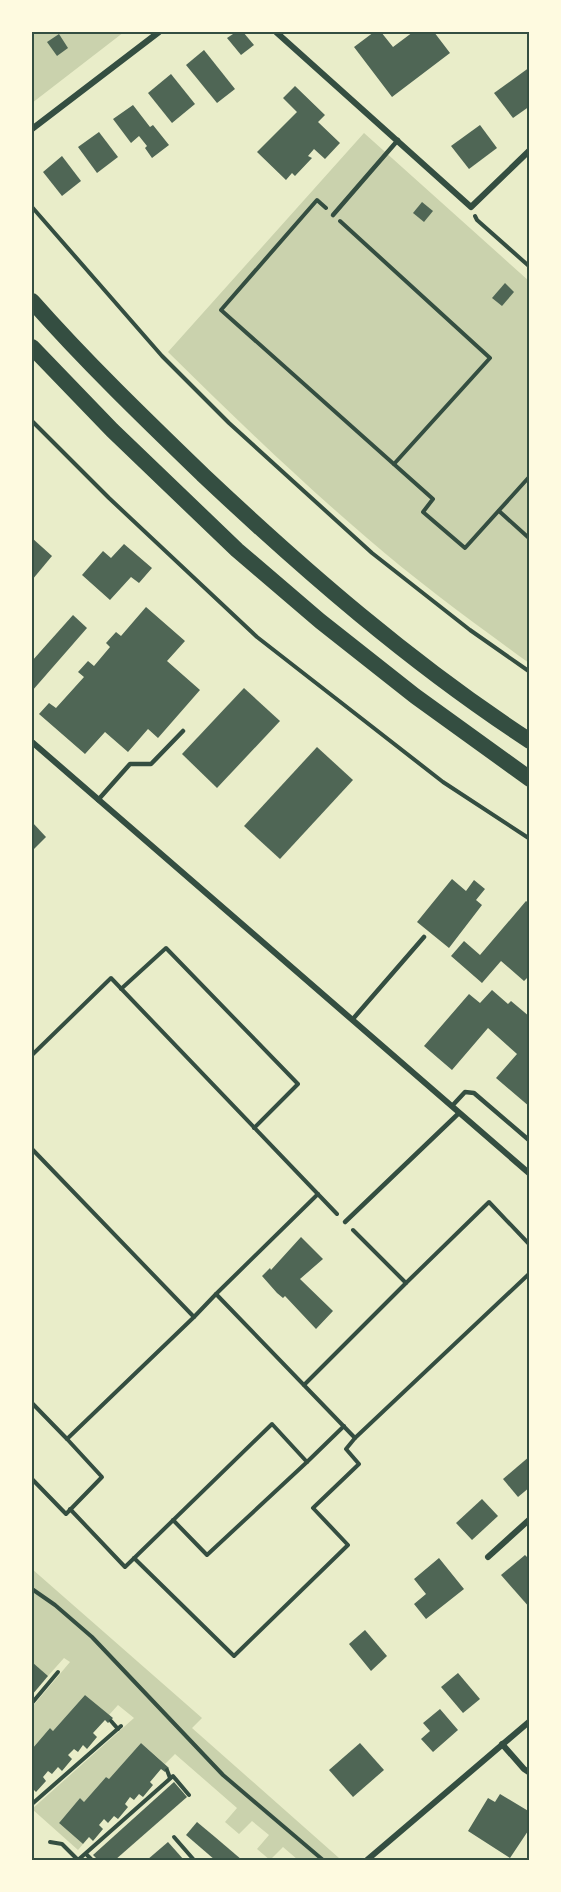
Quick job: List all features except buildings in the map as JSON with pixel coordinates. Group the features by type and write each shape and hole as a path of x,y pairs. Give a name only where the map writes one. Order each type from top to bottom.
{"highway":[{"path":"32,301 133,408 259,527 340,598 411,654 530,741"},
{"path":"32,346 112,430 237,550 320,621 415,696 530,779"}],"street":[{"path":"32,129 159,32"},
{"path":"276,32 471,207 530,150"},
{"path":"32,745 530,1174"},
{"path":"488,1557 530,1519"},
{"path":"367,1860 530,1721"},
{"path":"502,1744 530,1773"}],"lane":[{"path":"333,215 398,140"},
{"path":"98,800 130,764 151,764 183,730"},
{"path":"352,1020 424,937"},
{"path":"452,1106 465,1092 474,1093 529,1138"},
{"path":"345,1222 459,1113"}],"path":[{"path":"394,464 490,358 317,200 221,310 433,499 423,512 465,548 530,476"},
{"path":"32,207 162,356 229,423 372,553 470,630 530,672"},
{"path":"471,207 477,220 530,267"},
{"path":"32,420 109,498 257,637 443,782 530,839"},
{"path":"499,511 530,539"},
{"path":"121,989 166,948 298,1084 254,1128"},
{"path":"32,1055 111,978 406,1283"},
{"path":"32,1149 194,1317"},
{"path":"67,1439 318,1194"},
{"path":"304,1385 489,1202 530,1245"},
{"path":"134,1558 234,1656 348,1545 313,1508 359,1464 346,1449 530,1273"},
{"path":"216,1294 356,1438"},
{"path":"32,1403 102,1477 66,1514 32,1479"},
{"path":"70,1509 125,1566 272,1424 307,1462"},
{"path":"173,1520 207,1555 344,1426"},
{"path":"32,1589 55,1605 92,1637 223,1775 323,1860"},
{"path":"32,1701 43,1685 58,1672"},
{"path":"32,1804 66,1770 75,1766 92,1748 120,1727 111,1721"},
{"path":"95,1740 100,1744"},
{"path":"70,1761 75,1766"},
{"path":"167,1770 170,1778"},
{"path":"50,1842 62,1844 78,1860 97,1840 105,1836 122,1818 130,1814 153,1790 173,1776 189,1795"},
{"path":"44,1784 49,1788"},
{"path":"39,1789 43,1793"},
{"path":"126,1810 130,1814"},
{"path":"100,1832 105,1836"},
{"path":"174,1837 192,1858 185,1860"},
{"path":"86,1854 92,1860"}],"green space":[{"path":"32,32 124,32 32,103"},
{"path":"364,133 529,281 529,663 467,618 367,538 266,447 168,352"},
{"path":"32,1569 202,1718 192,1728 339,1858 336,1860 298,1860 283,1847 270,1860 257,1849 269,1835 252,1821 239,1834 225,1822 237,1808 175,1754 165,1764 141,1743 109,1779 106,1777 84,1802 80,1798 59,1823 83,1844 78,1850 32,1809 134,1718 118,1705 109,1715 85,1695 53,1731 50,1728 32,1749 32,1707 70,1662 64,1658 48,1676 32,1662"}]}
